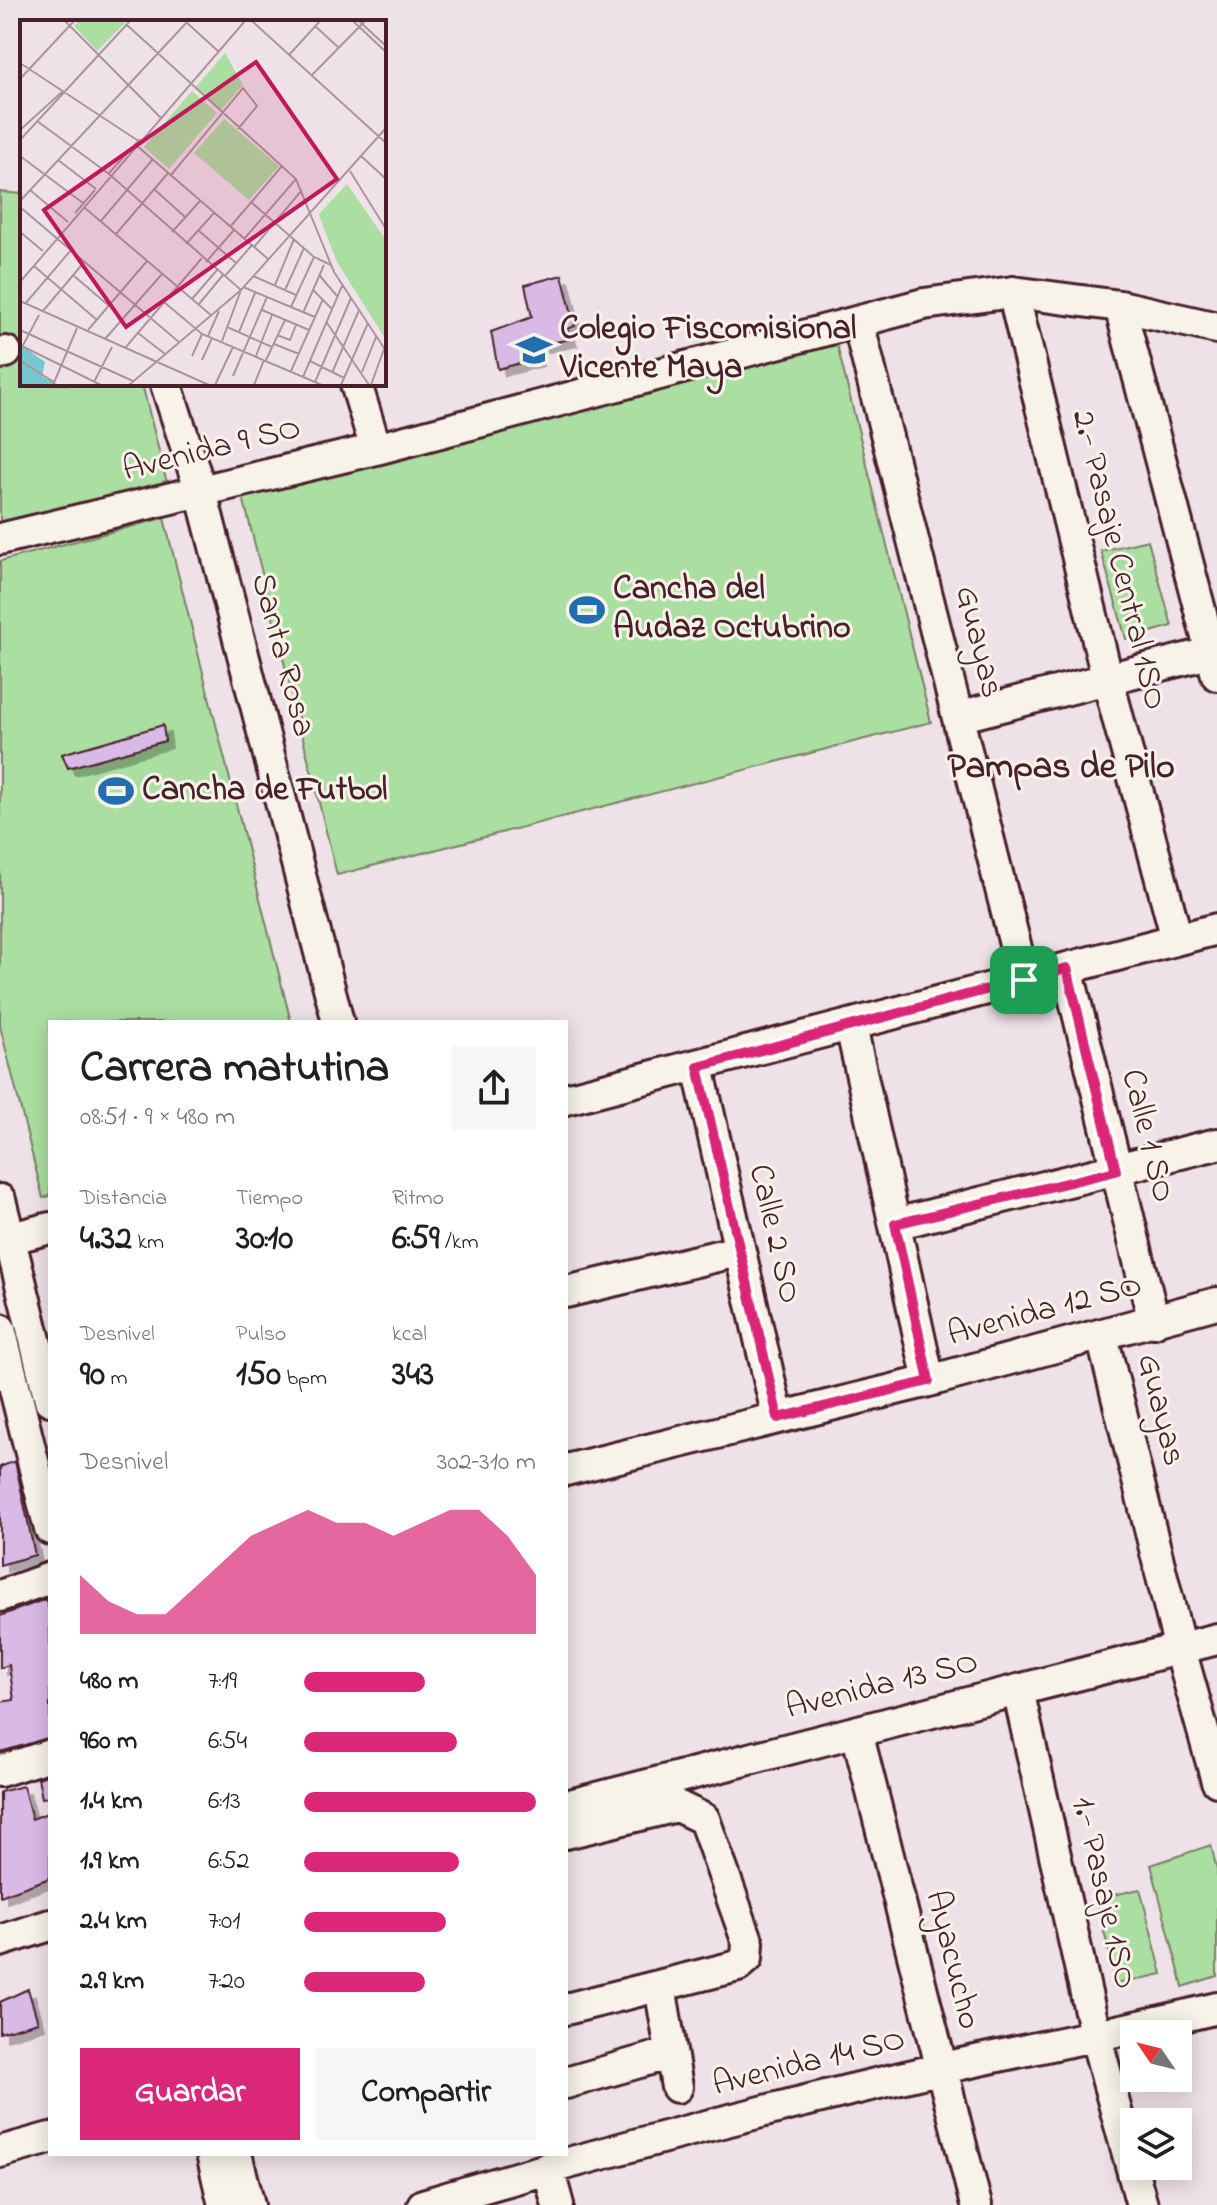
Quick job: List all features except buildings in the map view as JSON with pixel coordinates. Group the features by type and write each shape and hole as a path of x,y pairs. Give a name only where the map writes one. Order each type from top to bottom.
{"street":[{"name":"Avenida 9 SO","path":"0,539 376,449 924,304 1013,292 1120,306 1217,328"},
{"name":"2.- Pasaje Central 1SO","path":"1013,292 1107,677 1177,939"},
{"path":"958,717 1107,677 1215,659 1120,306"},
{"name":"Guayas","path":"858,322 1024,980"},
{"name":"Santa Rosa","path":"167,386 201,492 337,1020"},
{"path":"357,386 376,449"},
{"path":"568,1099 1217,929"},
{"name":"Calle 1 SO","path":"1067,968 1154,1322"},
{"path":"851,1026 929,1381"},
{"name":"Calle 2 SO","path":"698,1067 778,1418"},
{"path":"895,1224 1217,1144"},
{"path":"0,1200 5,1240 48,1393"},
{"path":"5,1240 48,1229"},
{"path":"568,1292 738,1251"},
{"name":"Avenida 12 SO","path":"568,1470 929,1381 1217,1303"},
{"path":"0,1329 48,1521"},
{"name":"Guayas","path":"1102,1336 1180,1649 1217,1781"},
{"path":"0,1596 48,1579"},
{"name":"Avenida 13 SO","path":"568,1805 1217,1639"},
{"name":"1.- Pasaje 1SO","path":"1018,1690 1096,2038 1142,2205"},
{"name":"Ayacucho","path":"857,1732 976,2205"},
{"path":"0,1771 48,1756"},
{"path":"568,1833 677,1806 704,1819 748,1943 747,1958 738,1966 568,2009"},
{"path":"0,1941 48,1926"},
{"path":"660,1986 677,2087"},
{"name":"Avenida 14 SO","path":"423,2205 548,2168 940,2069 1096,2038 1217,2008"},
{"path":"568,2082 671,2053"},
{"path":"0,2152 48,2139"},
{"path":"212,2156 224,2205"},
{"path":"237,2156 249,2205"},
{"path":"548,2168 558,2205"}],"green space":[{"path":"0,192 20,194 20,386 143,386 168,487 0,522"},
{"name":"Cancha del Audaz Octubrino","path":"837,345 931,722 337,875 243,497"},
{"name":"Cancha de Futbol","path":"164,518 290,1020 48,1020 48,1197 43,1198 0,1026 0,561"},
{"path":"1148,540 1172,626 1126,639 1101,551"},
{"path":"1211,1845 1217,1870 1217,1976 1183,1987 1151,1865"},
{"path":"1140,1889 1162,1974 1117,1984 1096,1899"}],"place":[{"name":"Colegio Fiscomisional Vicente Maya","path":"534,350"},
{"name":"Cancha del Audaz Octubrino","path":"587,610"},
{"name":"Cancha de Futbol","path":"116,791"}],"district":[{"name":"Pampas de Pilo","path":"1061,768"}],"route":[{"path":"1067,968 1116,1171 895,1224 929,1381 778,1418 698,1067 1024,980 1067,968"}]}
